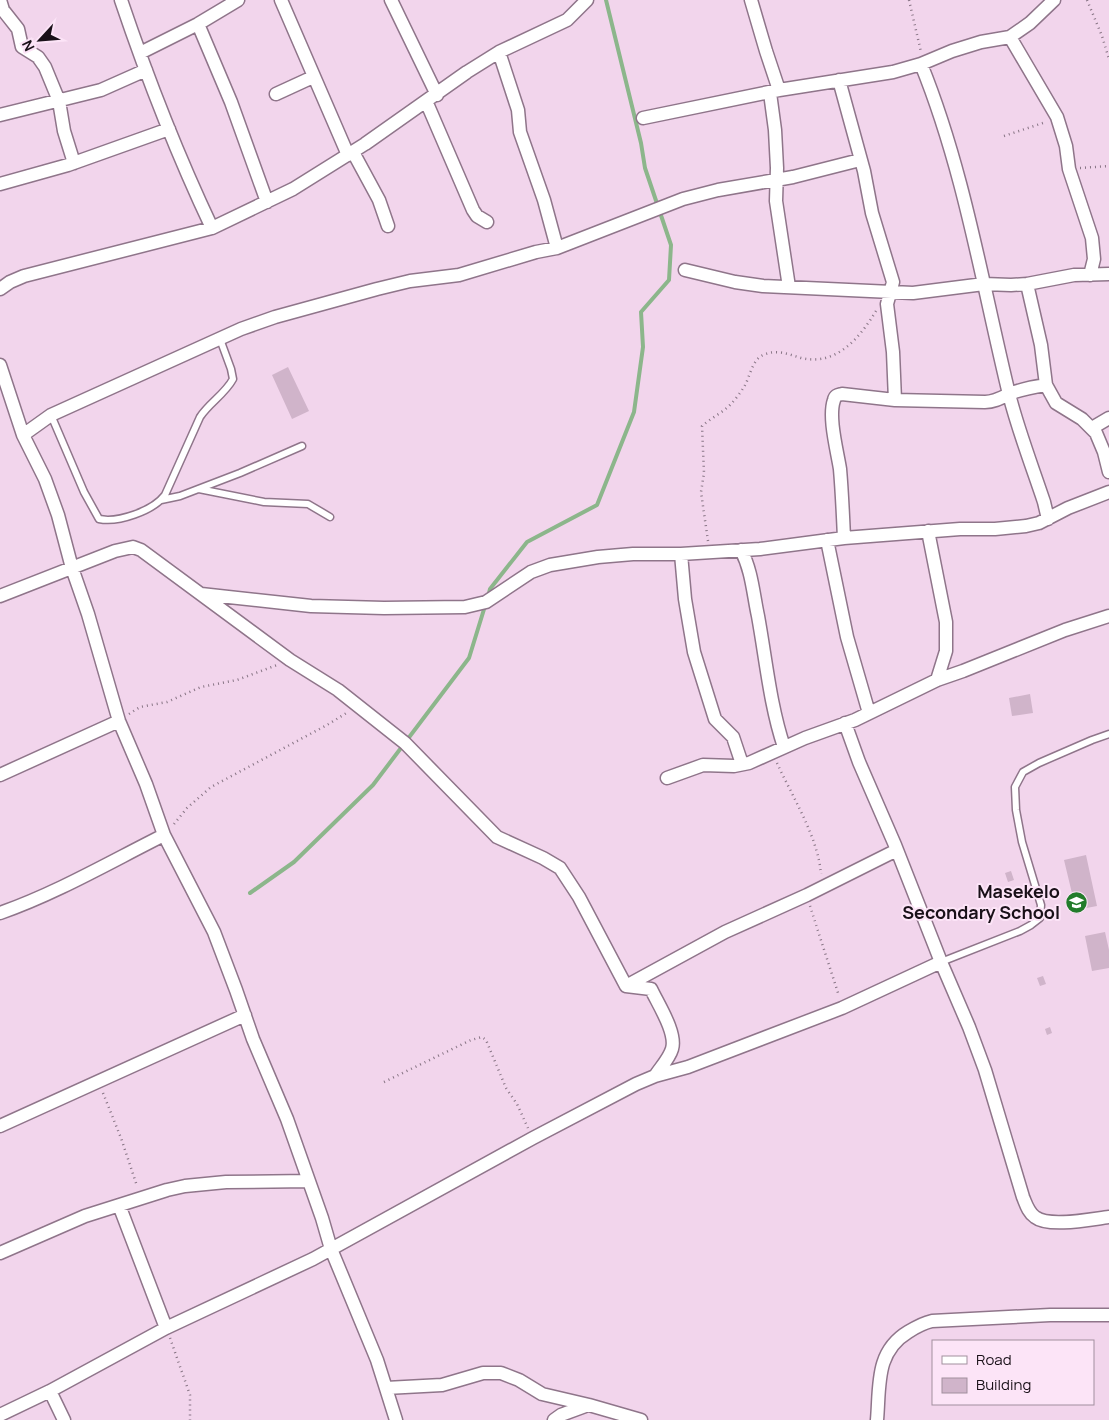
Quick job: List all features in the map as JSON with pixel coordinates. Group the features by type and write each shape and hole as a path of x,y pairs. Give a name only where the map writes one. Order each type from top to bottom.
{"street":[{"path":"0,0 3,10 18,29 22,47 38,57 44,64 59,101 64,131 74,163"},
{"path":"121,0 169,129 212,228"},
{"path":"140,53 198,24 238,0"},
{"path":"281,0 314,78 350,154 376,194 388,226"},
{"path":"391,0 432,98 450,153 472,210 477,216 487,222"},
{"path":"0,289 24,276 212,228 267,202 293,189 350,154 467,72 499,52 568,20 587,0"},
{"path":"751,0 775,91 776,201 789,287"},
{"path":"643,118 775,91 893,72 981,42 1010,36 1030,23 1054,0"},
{"path":"198,24 231,102 267,202"},
{"path":"1010,36 1057,117 1066,146 1069,169 1092,238 1094,259 1090,274"},
{"path":"499,52 518,110 520,132 541,192 556,248"},
{"path":"920,64 950,145 1009,394 1048,519"},
{"path":"0,115 101,90 146,70"},
{"path":"276,94 314,78"},
{"path":"839,80 864,171 872,213 892,276 893,286 887,304 894,352 895,400"},
{"path":"0,184 74,163 169,129"},
{"path":"23,435 51,415 220,339 275,317 314,305 410,282 459,275 536,252 556,248 683,199 718,190 792,177 860,160"},
{"path":"686,270 763,286 890,295 984,284 1027,284 1074,274 1109,274"},
{"path":"1027,284 1041,345 1046,385 1053,400 1058,405 1082,419 1092,428 1104,452 1109,472"},
{"path":"0,365 23,435 44,479 58,515 72,568 88,614 119,721 146,784 164,835 214,932 287,1119 331,1250 377,1360 396,1420"},
{"path":"844,538 834,428 833,400 835,397 840,394 895,400 985,402 998,400 1009,394 1032,387 1046,385"},
{"path":"1092,428 1109,418"},
{"path":"198,594 312,606 384,608 465,607 486,602 532,572 550,565 607,556 741,550 782,547 844,538 928,531 1018,527 1039,523 1068,508 1109,492"},
{"path":"928,531 946,622 946,651 938,680"},
{"path":"828,540 846,637 869,713"},
{"path":"0,596 115,551 133,547 141,550 198,594 223,610 290,660 315,674 357,704 405,743 496,837 543,858 564,872 579,896 626,986"},
{"path":"741,550 753,583 770,688 784,747"},
{"path":"681,554 685,599 694,652 715,719 733,737 742,764"},
{"path":"667,778 703,765 742,764 869,713 938,680 1065,630 1109,616"},
{"path":"0,775 119,721"},
{"path":"845,723 940,962 969,1027 985,1070 1023,1197 1030,1213 1036,1219 1055,1222 1109,1217"},
{"path":"0,913 70,882 164,835"},
{"path":"626,986 725,932 807,895 897,850"},
{"path":"0,1415 50,1391 166,1328 331,1250 624,1090 654,1076 682,1070 842,1008 940,962"},
{"path":"626,986 651,989 673,1038 670,1053 654,1076"},
{"path":"0,1126 245,1015"},
{"path":"0,1253 61,1226 140,1197 185,1186 226,1182 309,1180"},
{"path":"119,1205 166,1328"},
{"path":"877,1420 881,1372 886,1353 898,1338 918,1326 932,1321 1050,1315 1109,1315"},
{"path":"386,1388 442,1385 483,1373 494,1372 520,1380 542,1394 641,1420"},
{"path":"50,1391 64,1420"},
{"path":"554,1420 561,1415 589,1405"}],"lane":[{"path":"51,415 84,492 99,519 116,520 150,507 165,495 200,417 226,390 233,379 220,339"},
{"path":"161,500 199,489 302,446"},
{"path":"199,489 264,502 308,504 330,517"},
{"path":"940,962 1020,931 1040,918 1042,905 1022,842 1016,810 1015,787 1023,772 1039,763 1109,734"}],"path":[{"path":"910,0 921,48 920,64"},
{"path":"1087,0 1109,59"},
{"path":"1004,136 1057,117"},
{"path":"1069,169 1109,166"},
{"path":"710,551 701,492 704,473 702,426 731,405 747,381 755,362 762,355 774,352 817,360 825,360 834,356 861,333 890,295"},
{"path":"119,721 140,707 167,702 211,684 237,680 290,660"},
{"path":"164,835 187,808 211,787 327,725 357,704"},
{"path":"772,753 811,836 820,865 821,875 819,879"},
{"path":"807,895 842,1008"},
{"path":"384,1082 477,1037 482,1037 486,1040 506,1088 517,1104 533,1138"},
{"path":"98,1081 121,1138 140,1197"},
{"path":"166,1328 188,1386 191,1405 190,1420"}],"building":[{"path":"288,367 309,411 292,419 272,375"},
{"path":"1030,694 1033,713 1012,716 1009,698"},
{"path":"1086,855 1097,906 1076,910 1064,860"},
{"path":"1011,871 1014,880 1008,882 1005,873"},
{"path":"1105,932 1109,950 1109,968 1092,971 1085,936"},
{"path":"1043,976 1046,984 1040,986 1037,978"},
{"path":"1050,1027 1052,1033 1047,1035 1045,1029"}],"waterway":[{"path":"488,597 490,589 527,542 597,505 634,412 643,347 641,312 669,280 671,245 645,168 641,143 606,0"},
{"path":"250,893 294,862 373,785 469,658 485,606"}],"place":[{"name":"Masekelo Secondary School","path":"1076,902"}]}
